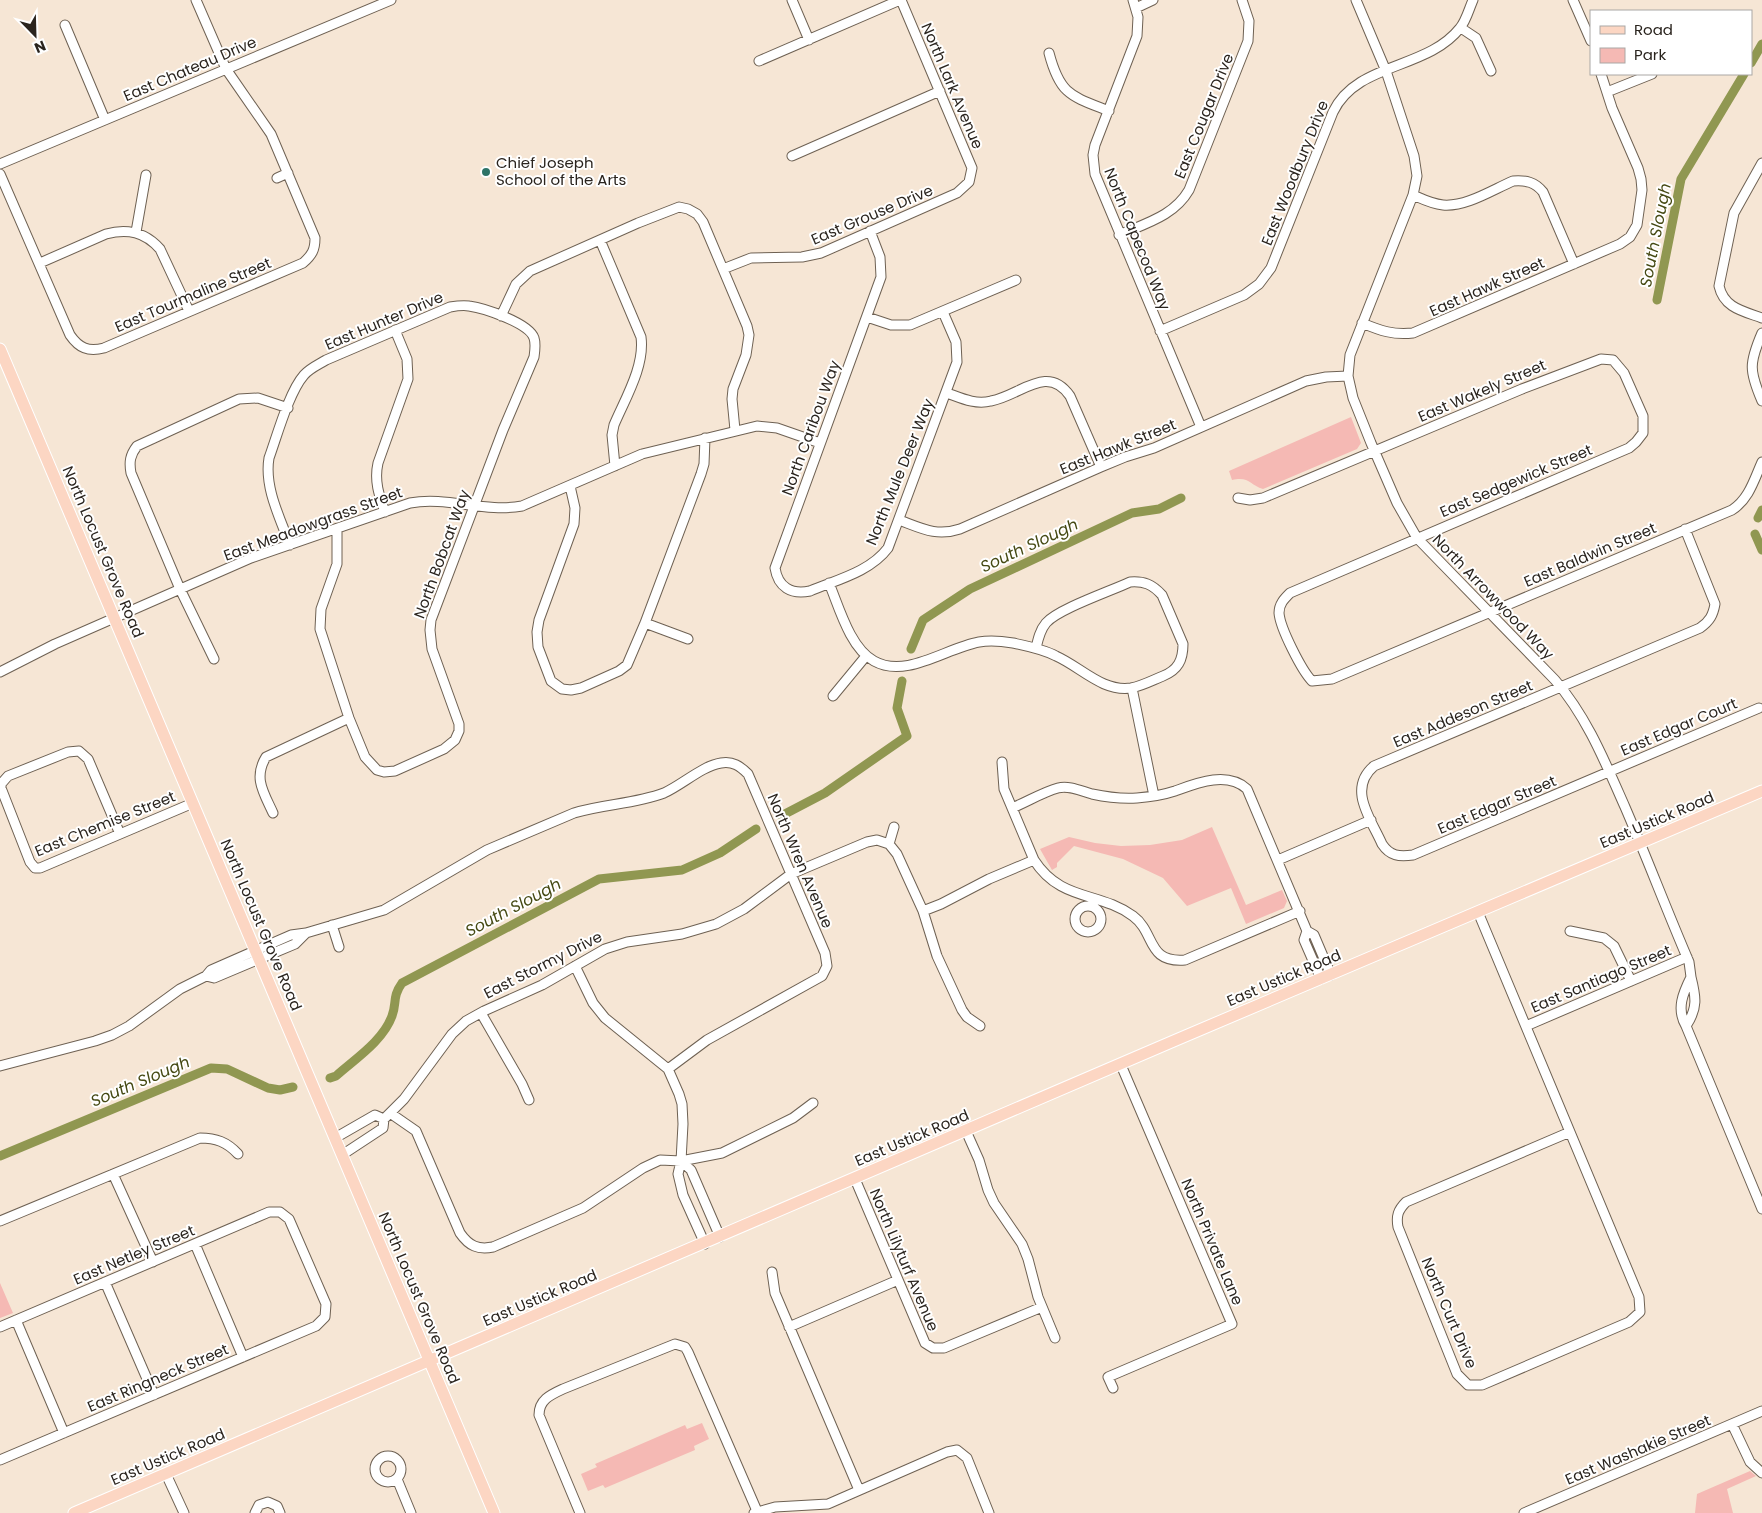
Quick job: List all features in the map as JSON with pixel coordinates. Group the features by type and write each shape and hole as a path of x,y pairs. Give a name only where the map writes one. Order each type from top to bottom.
{"main road":[{"name":"North Locust Grove Road","path":"0,349 494,1513"},
{"name":"East Ustick Road","path":"74,1513 1762,791"}],"street":[{"path":"196,0 226,69 266,125 288,173 277,178"},
{"name":"East Chateau Drive","path":"0,164 392,0"},
{"path":"792,0 809,40"},
{"path":"759,61 901,0"},
{"name":"North Lark Avenue","path":"901,0 972,168 969,182"},
{"path":"1134,4 1153,0"},
{"name":"East Cougar Drive","path":"1119,235 1170,212 1189,190 1248,41 1249,21 1242,0"},
{"name":"North Arrowwood Way","path":"1356,0 1386,71 1416,166 1416,185 1350,355 1348,376 1353,398 1397,503 1417,538 1561,687 1591,732 1610,772 1687,957 1696,997 1693,1016 1686,1026"},
{"name":"East Woodbury Drive","path":"1160,331 1244,295 1260,284 1271,268 1337,103 1343,95 1355,86 1438,47 1461,28 1473,0"},
{"path":"1573,0 1590,39"},
{"name":"North Capecod Way","path":"1134,4 1138,17 1137,36 1095,146 1093,165 1098,184 1119,235 1201,427"},
{"path":"65,25 105,120"},
{"path":"1461,28 1476,38 1491,71"},
{"path":"1049,53 1055,74 1066,90 1082,101 1108,111"},
{"path":"1601,75 1607,92 1650,75"},
{"path":"792,156 940,90"},
{"name":"East Hawk Street","path":"1362,323 1383,332 1413,333 1620,244 1630,236 1637,225 1642,190 1641,179 1607,92"},
{"path":"1762,164 1734,213 1720,286 1723,297 1730,305 1762,318"},
{"name":"East Tourmaline Street","path":"40,264 70,335 76,343 84,348 94,350 104,348 296,266 311,256 315,248 314,238 288,173"},
{"path":"0,174 40,264 106,234 116,231 136,232 153,241 160,249 189,311"},
{"path":"136,232 146,175"},
{"path":"1413,195 1443,205 1456,204 1513,181 1529,182 1543,192 1574,264"},
{"name":"East Grouse Drive","path":"723,269 751,258 812,256 957,193 969,182"},
{"path":"501,316 516,284 530,271 679,208 688,209 697,214 702,222 747,326 749,335 746,355 733,390 735,430"},
{"name":"North Caribou Way","path":"828,583 810,592 800,594 790,592 776,578 775,568 879,286 882,267 870,231"},
{"path":"600,240 641,337 642,347 638,366 614,425 612,440 615,466"},
{"path":"867,317 900,326 920,322 1016,280"},
{"name":"East Hunter Drive","path":"290,545 270,487 267,468 269,458 299,381 312,368 395,330 455,306 470,306 501,316"},
{"name":"North Mule Deer Way","path":"828,583 866,567 882,556 888,548 955,371 958,352 944,312"},
{"name":"North Bobcat Way","path":"350,718 365,757 379,772 395,771 444,749 453,743 457,736 459,724 432,649 430,630 432,620 503,430 534,357 536,347 534,337 528,329 520,323 501,316"},
{"path":"385,512 376,483 377,468 408,379 407,359 395,330"},
{"path":"1762,333 1752,361 1752,374 1762,401"},
{"name":"East Wakely Street","path":"1238,498 1250,500 1263,498 1522,389 1601,359 1613,360 1624,373 1643,416 1643,433 1636,442"},
{"name":"East Hawk Street","path":"899,520 931,532 951,532 1125,457 1154,448 1306,381 1326,377 1348,376"},
{"path":"947,392 972,402 982,402 1001,398 1046,380 1056,382 1070,396 1101,467"},
{"path":"214,659 180,590 131,473 129,464 131,454 136,446 239,400 258,398 288,408"},
{"name":"East Meadowgrass Street","path":"0,672 55,644 251,558 420,501 503,508 522,506 652,451 757,426 786,430 820,443"},
{"path":"570,486 575,508 574,524 539,620 537,632 538,647 551,681 562,689 571,690 581,688 619,671 627,665 645,623 701,474 704,464 705,438"},
{"name":"East Sedgewick Street","path":"1322,681 1312,682 1304,673 1281,623 1279,613 1281,603 1290,593 1629,448 1636,442"},
{"name":"East Baldwin Street","path":"1322,681 1332,679 1732,510 1746,498 1761,466"},
{"path":"273,813 259,775 261,765 266,757 350,718 320,629 321,609 337,564 337,529"},
{"name":"East Addeson Street","path":"1371,820 1360,790 1366,773 1374,766 1700,628 1708,622 1714,614 1715,604 1685,529"},
{"path":"828,583 854,640 866,656 884,665 904,666 980,642 999,641 1036,648 1058,656 1103,684 1122,689 1132,688 1170,673 1181,662 1183,644 1162,595 1149,583 1141,581 1130,582 1059,614 1047,622 1041,630 1036,648"},
{"path":"645,623 688,639"},
{"path":"834,696 866,656"},
{"path":"1132,688 1154,796"},
{"name":"East Edgar Court","path":"1610,772 1759,708"},
{"name":"East Chemise Street","path":"120,834 88,759 79,751 68,752 8,776 1,784 30,862 35,868 40,868 193,803"},
{"name":"North Wren Avenue","path":"332,925 384,910 471,858 574,813 588,808 634,802 652,797 679,785 713,764 723,762 734,763 748,774 825,953 827,966 822,976 707,1040 668,1070"},
{"path":"1002,762 1004,789 1034,860 1049,879 1094,903 1126,912 1135,917 1153,948 1160,956 1185,960 1300,911"},
{"name":"East Edgar Street","path":"1371,820 1386,850 1393,855 1402,857 1413,856 1610,772"},
{"path":"1012,808 1059,788 1076,789 1091,794 1114,797 1136,798 1174,791 1194,783 1218,780 1234,780 1241,783 1247,788 1307,931 1314,935 1326,977"},
{"path":"1278,860 1371,820"},
{"path":"894,827 889,844 897,854 923,911 937,956 962,1010 967,1017 980,1026"},
{"name":"East Stormy Drive","path":"342,1155 383,1128 387,1116 404,1099 452,1034 466,1021 534,989 617,944 682,934 716,924 744,909 791,874 867,842 877,840 889,844"},
{"path":"923,911 989,878 1034,860"},
{"name":"North Curt Drive","path":"1478,912 1526,1026 1639,1297 1640,1312 1629,1322 1556,1354 1482,1385 1468,1385 1457,1374 1398,1228 1397,1215 1399,1209 1406,1202 1570,1132"},
{"path":"0,1066 112,1035 129,1026 180,989 206,976 214,978 258,955 295,944 306,933 332,925 339,947"},
{"path":"1570,931 1604,938 1614,946 1631,981"},
{"name":"East Santiago Street","path":"1526,1026 1687,957"},
{"path":"574,966 593,1003 605,1018 668,1070 682,1104 681,1162 678,1174 683,1195 705,1244"},
{"path":"1691,977 1682,996 1680,1017 1686,1026 1762,1209"},
{"path":"481,1013 522,1084 529,1100"},
{"name":"North Private Lane","path":"1113,1388 1108,1377 1232,1324 1120,1065"},
{"path":"335,1138 375,1115 387,1116 416,1131 460,1233 474,1247 484,1249 493,1247 574,1212 591,1203 643,1168 660,1160 681,1162 722,1153 793,1118 812,1103"},
{"path":"966,1131 979,1160 988,1190 1022,1244 1042,1307 1055,1338"},
{"path":"0,1221 200,1138 221,1140 238,1154"},
{"path":"681,1162 691,1170 720,1236"},
{"path":"113,1174 153,1262"},
{"name":"North Lilyturf Avenue","path":"855,1178 925,1342 932,1348 944,1348 1042,1307"},
{"name":"East Netley Street","path":"0,1327 269,1212 280,1212 290,1219 326,1304 325,1317"},
{"path":"195,1244 243,1357"},
{"path":"772,1272 774,1293 859,1490"},
{"path":"789,1327 898,1280"},
{"path":"106,1282 154,1395"},
{"name":"East Ringneck Street","path":"0,1460 316,1326 325,1317"},
{"path":"16,1320 64,1433"},
{"path":"580,1513 540,1415 541,1404 548,1396 563,1389 670,1344 680,1344 688,1352 756,1512 775,1507 828,1504 953,1450 960,1451 966,1458 989,1513"},
{"name":"East Washakie Street","path":"1524,1513 1543,1509 1762,1411"},
{"path":"1732,1424 1750,1462 1762,1473"},
{"path":"166,1474 184,1513"},
{"path":"397,1478 411,1513"},
{"path":"255,1513 258,1505 268,1502 277,1506 280,1513"},
{"path":"828,1504 832,1513"}],"green space":[{"path":"1351,417 1361,443 1357,449 1263,489 1246,480 1232,480 1229,471"},
{"path":"1212,827 1246,905 1282,890 1287,901 1284,908 1246,924 1231,888 1187,906 1163,878 1123,859 1074,846 1057,863 1057,867 1052,870 1040,849 1069,837 1121,846 1150,845 1182,840"},
{"path":"0,1283 13,1313 0,1318"},
{"path":"702,1423 709,1439 694,1446 695,1450 605,1488 603,1485 588,1491 581,1474 597,1467 595,1464 685,1425 687,1429"},
{"path":"1750,1471 1756,1476 1727,1489 1733,1513 1695,1513 1697,1494"}],"waterway":[{"name":"South Slough","path":"1752,61 1762,44"},
{"name":"South Slough","path":"1657,300 1681,179 1743,75"},
{"name":"South Slough","path":"911,649 923,620 970,589 1132,513 1159,509 1181,498"},
{"path":"1758,518 1762,510"},
{"path":"1755,534 1762,550"},
{"name":"South Slough","path":"781,816 825,793 907,736 897,708 902,681"},
{"name":"South Slough","path":"330,1078 336,1076 360,1056 382,1034 392,1016 397,992 402,983 599,879 682,870 720,853 756,829"},
{"name":"South Slough","path":"0,1156 211,1068 227,1069 268,1088 280,1090 293,1087"}],"place":[{"name":"Chief Joseph School of the Arts","path":"486,172"}]}
